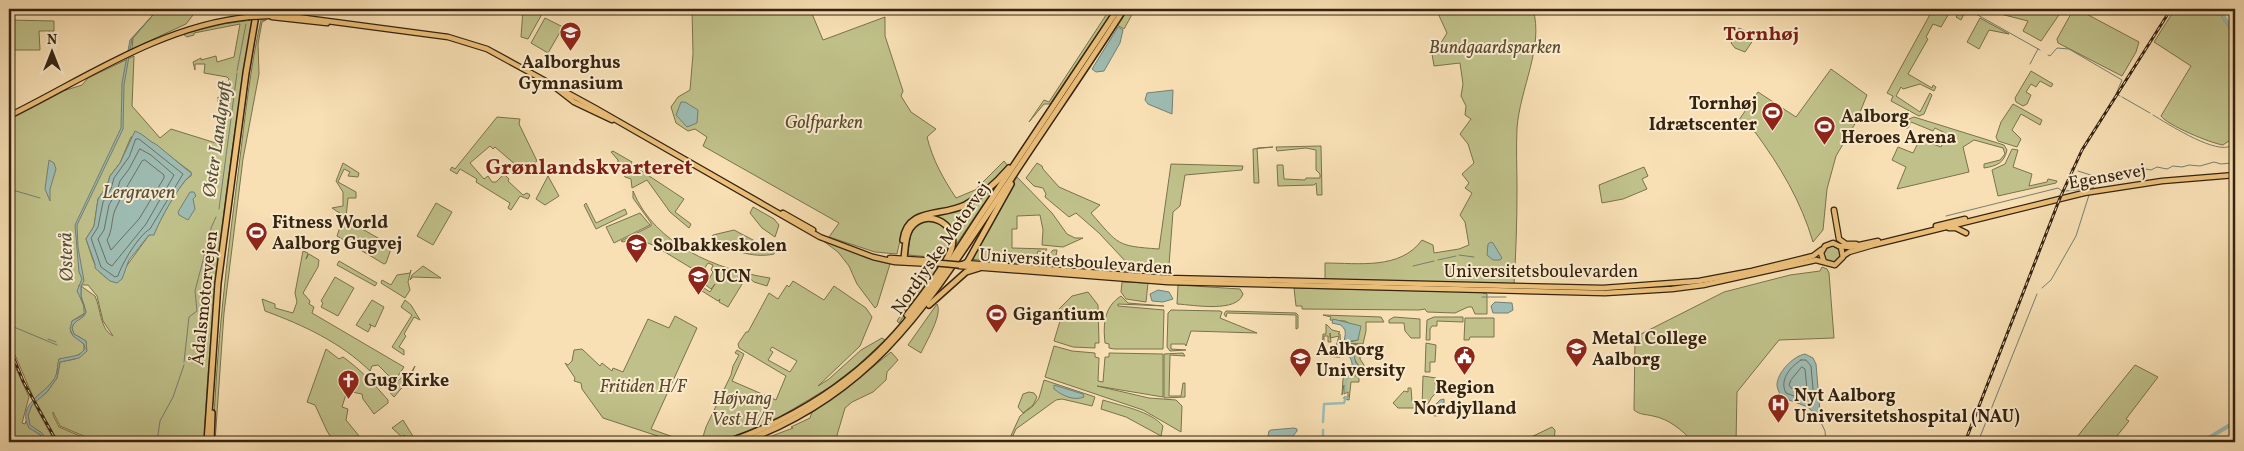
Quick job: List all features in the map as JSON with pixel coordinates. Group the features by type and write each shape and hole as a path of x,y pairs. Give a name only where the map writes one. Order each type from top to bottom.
{"highway":[{"name":"Ådalsmotorvejen","path":"207,442 219,274 246,73 259,9"},
{"name":"Ådalsmotorvejen","path":"211,442 215,356 223,274 259,9"},
{"name":"Nordjyske Motorvej","path":"728,442 787,418 839,385 887,343 920,305 1118,9"},
{"name":"Nordjyske Motorvej","path":"742,442 787,423 828,398 876,360 906,329 932,297 1124,9"},
{"path":"955,282 961,275 963,264 1063,101"},
{"path":"902,259 904,233 912,220 924,215 956,209 977,198 1000,178 1038,130"},
{"path":"839,385 886,341 906,317 951,250 953,240 950,230 943,222 934,218 919,221 908,232 902,259"},
{"path":"929,264 973,264"},
{"path":"906,329 934,300 955,282 968,272 979,268"}],"main road":[{"path":"9,116 163,38 192,27 226,19 267,16 448,37 487,49 826,239 848,248 882,257 938,263"},
{"path":"551,84 562,94 622,124"},
{"name":"Egensevej","path":"1839,246 1850,247 1870,243 1960,220 2119,187 2178,179 2235,175"},
{"path":"762,204 785,220 820,237 863,254 888,261 929,264"},
{"path":"1834,213 1839,239 1844,243 1870,243"},
{"name":"Egensevej","path":"1843,257 1849,252 1986,216"},
{"path":"785,220 812,230"},
{"path":"1906,237 1951,228 1966,233 1961,224 1927,229"},
{"path":"1830,243 1839,246 1843,252 1843,257 1835,265 1829,265 1824,262 1821,256 1822,249 1830,243"},
{"name":"Universitetsboulevarden","path":"963,264 979,268 1168,282 1603,288 1699,281 1752,271 1813,256 1822,249"},
{"name":"Universitetsboulevarden","path":"973,264 1253,282 1479,291 1629,292 1703,285 1814,260 1824,262"},
{"path":"1629,292 1631,290 1668,284"},
{"path":"1468,290 1516,289 1521,287"},
{"path":"1479,291 1516,296"},
{"path":"1563,292 1571,294 1625,294 1629,298"}],"green space":[{"path":"158,9 185,9 193,15 186,24 132,49 133,38"},
{"path":"523,9 532,9 542,14 528,39 521,37"},
{"name":"Golfparken","path":"692,9 810,9 823,40 885,17 885,36 903,91 901,96 911,112 936,129 927,137 929,146 939,169 956,198 975,190 1004,161 1008,166 986,188 966,202 946,210 918,215 912,218 906,224 897,254 875,252 829,237 839,223 703,146 707,137 695,129 688,131 676,123 671,107 678,97 690,90 693,54"},
{"path":"1110,9 1114,9 1050,104 1044,104 1029,122 1044,100 1049,102"},
{"path":"1128,9 1135,9 1124,29 1117,25"},
{"name":"Bundgaardsparken","path":"1436,9 1533,9 1536,23 1534,53 1517,128 1517,213 1514,284 1325,279 1325,263 1365,264 1391,260 1413,250 1422,240 1433,245 1434,253 1459,249 1469,245 1465,222 1460,215 1472,193 1465,188 1469,183 1462,174 1474,163 1468,144 1460,134 1471,119 1465,115 1466,106 1461,96 1463,84 1460,63 1434,66 1431,48 1439,46 1447,33"},
{"path":"1933,9 1966,10 1961,20 1956,17 1958,14 1951,10 1941,27 1933,24 1926,37 1928,39 1908,74 1932,88 1933,85 1936,87 1934,91 1920,84 1903,89 1901,87 1896,96 1920,112 1930,93 1932,95 1924,114 1919,116 1891,101 1893,96 1887,93"},
{"path":"1981,9 2063,9 2041,41 2023,31 2028,21"},
{"path":"2175,9 2217,9 2235,38 2235,130 2233,138 2223,145 2189,133 2171,124 2161,116 2191,66 2154,42"},
{"path":"2079,10 2139,42 2136,52 2122,76 2058,43 2057,39 2072,12"},
{"path":"545,18 563,27 548,53 531,43"},
{"path":"1980,18 2009,34 1989,30 1979,49 1967,42"},
{"path":"9,20 54,21 54,31 39,31 40,50 9,50"},
{"path":"253,20 228,177 211,336 204,442 98,442 60,426 53,412 59,427 94,442 74,442 74,440 70,440 71,442 57,442 35,401 47,392 57,378 60,362 75,359 86,351 86,341 74,334 72,328 74,323 82,317 86,312 84,306 85,313 72,321 71,333 84,344 84,351 75,357 59,359 56,377 34,399 9,341 9,119 63,91 82,85 88,78 134,56 132,106 160,138 171,129 219,144 226,107 218,102 218,97 226,97 227,93 224,92 225,86 221,85 219,90 221,80 228,83 229,79 204,73 205,64 195,64 195,70 193,62 201,58 201,60 216,56 217,62 234,57 240,24 194,33 194,35 187,37 183,34 223,24","holes":["143,136 191,172 191,176 170,202 154,234 149,235 115,282 103,275 95,265 86,239 94,226 98,199 107,186 110,176 120,163 131,137","79,285 88,285 97,296 103,321 113,336 103,324 95,296 81,286 83,304 79,294"]},
{"path":"261,20 266,20 262,22 258,44 259,74 243,159 224,313 215,442 213,442 219,338 226,270 248,93"},
{"path":"1739,28 1756,36 1745,52 1735,48 1731,43"},
{"path":"1831,69 1867,95 1856,122 1836,156 1827,189 1823,230 1813,242 1796,198 1781,171 1755,132 1746,128 1739,120 1758,92 1796,117"},
{"path":"2031,71 2053,84 2051,87 2040,81 2036,87 2031,84 2026,92 2031,95 2027,104 2023,106 2016,102 2015,98"},
{"path":"2013,104 2042,120 2040,125 2021,114 2012,130 2021,139 2017,147 1998,141 1996,137 2001,122"},
{"path":"497,117 520,119 519,124 537,161 524,172 495,147 493,149 490,146 470,163 484,179 488,176 492,182 496,182 504,174 509,179 508,181 523,195 527,193 530,195 528,199 520,196 511,210 508,208 510,203 476,182 477,179 460,169 457,174 450,170 452,167 455,169"},
{"path":"1914,117 2004,145 2007,150 2006,154 1999,163 1984,168 1984,164 2000,160 2005,154 2003,148 1974,140 1963,147 1969,172 1897,189 1906,167 1892,160 1898,147 1913,153 1920,139 1941,147 1947,134 1935,128 1933,131 1911,122 1908,128 1906,128 1909,119"},
{"path":"1321,146 1322,195 1317,195 1316,183 1314,185 1278,186 1277,165 1283,165 1284,179 1305,180 1306,178 1320,178 1320,174 1316,170 1316,150 1306,148 1277,151 1276,147"},
{"path":"1253,149 1257,149 1259,183 1254,183"},
{"path":"2012,149 2018,150 2013,167 2032,174 2029,186 2047,182 2048,179 2057,181 2056,183 1998,196 1992,170 2005,164"},
{"path":"613,151 632,162 631,164 684,199 675,212 691,224 689,228 670,212 647,180 632,188 631,179 625,177 622,170 618,170 618,160 611,152"},
{"path":"343,163 359,173 358,177 348,176 350,172 344,169 338,182 356,192 356,198 348,198 346,217 332,208 343,206 343,192 336,181"},
{"path":"1037,163 1042,166 1059,187 1100,205 1091,213 1113,238 1134,247 1159,249 1171,164 1243,166 1242,170 1185,175 1180,206 1173,212 1169,265 1173,270 1133,267 1128,264 1099,233 1076,213 1069,217 1045,197 1046,194 1043,188 1034,186 1026,178"},
{"path":"1644,167 1648,176 1642,179 1647,189 1623,199 1602,203 1599,185"},
{"path":"548,176 559,196 545,205 536,199"},
{"path":"1017,177 1052,213 1067,234 1075,238 1083,238 1063,247 1042,245 1043,230 1040,215 1017,216 1017,229 1012,229 1012,248 1047,249 1045,252 1038,251 1035,259 1050,264 1051,256 1049,255 1053,250 1057,250 1054,267 971,259"},
{"path":"993,190 955,246 951,227 945,221 935,216 966,207"},
{"path":"633,191 643,210 656,226 672,240 690,252 729,269 770,278 767,286 754,282 747,276 728,307 719,302 720,299 718,301 702,291 704,288 710,292 715,284 711,289 703,283 706,278 709,279 713,272 711,270 713,265 708,263 701,274 655,246 641,240 638,244 634,238 621,241 651,226 651,223 633,198"},
{"path":"436,203 452,212 433,245 417,236"},
{"path":"586,203 596,223 625,209 627,214 596,229 584,205"},
{"path":"753,207 774,219 779,225 775,237 762,228 750,213"},
{"path":"640,213 650,225 614,243 606,227"},
{"path":"343,218 392,246 386,263 384,264 337,236"},
{"path":"927,220 941,224 947,233 949,241 942,258 908,255 910,238 914,229"},
{"path":"734,230 774,251 774,254 749,254 733,250 710,240 713,235"},
{"path":"822,240 867,258 890,264 875,308 857,284 849,266 838,252"},
{"path":"1832,245 1838,248 1841,254 1838,260 1832,263 1826,260 1823,254 1826,248"},
{"path":"303,251 308,253 306,259 309,254 319,260 318,267 303,293 310,301 309,304 314,307 312,313 404,367 398,376 389,376 378,365 372,366 370,371 346,351 320,335 265,311 262,299 275,304 275,308 293,313 297,302 295,293"},
{"path":"339,261 377,283 375,286 337,265"},
{"path":"423,266 441,278 413,277 410,280 412,275"},
{"path":"932,267 938,268 899,323 897,321"},
{"path":"1822,267 1827,269 1829,273 1834,338 1779,340 1737,392 1736,442 1693,442 1670,422 1659,417 1641,414 1634,410 1635,338 1637,336 1724,292 1790,275 1820,271"},
{"path":"411,270 408,282 410,290 405,298 381,283 382,280 391,285 397,275 410,273"},
{"path":"335,277 354,288 338,316 321,307 323,303 321,301"},
{"name":"Højvang Vest H/F","path":"793,281 824,300 834,286 866,308 872,317 860,346 818,386 829,379 861,350 882,338 885,340 857,366 830,387 768,424 717,442 689,442 702,440 706,427 739,355 735,353 737,350 744,354 732,381 776,400 786,376 739,348 738,344 746,332 748,332 769,293 778,299 787,285 789,287","holes":["772,347 797,361 790,372 768,360 773,352 770,350"]},
{"path":"1122,282 1148,283 1146,302 1126,299 1121,292"},
{"path":"1178,285 1240,289 1243,294 1233,304 1224,306 1177,304"},
{"path":"1294,288 1480,292 1487,294 1487,314 1475,314 1472,307 1455,313 1427,312 1425,309 1302,309 1302,306 1296,306"},
{"path":"1088,292 1098,305 1099,343 1095,343 1095,348 1073,347 1054,341 1060,321 1058,310 1072,296"},
{"path":"1121,296 1128,303 1164,306 1118,304 1118,306 1164,310 1163,349 1114,349 1109,348 1109,344 1105,343 1104,329 1106,316 1111,305"},
{"path":"372,300 384,307 375,327 369,324 371,326 368,332 356,325"},
{"path":"405,300 411,305 420,320 414,317 404,334 406,336 399,347 404,350 404,355 392,347 412,315 401,307"},
{"path":"937,304 938,314 936,321 921,353 908,345"},
{"path":"1171,310 1220,311 1222,312 1220,318 1257,333 1191,331 1186,346 1185,344 1171,344 1171,349 1186,350 1170,351 1167,347 1168,313"},
{"path":"1226,311 1296,313 1298,315 1298,328 1296,329 1296,315 1227,313 1226,317 1224,314"},
{"path":"1323,315 1381,317 1384,322 1366,322 1363,344 1345,343 1358,340 1359,329 1345,321 1330,320 1331,317"},
{"name":"Fritiden H/F","path":"675,316 697,328 651,429 687,442 676,442 603,418 582,389 581,383 574,381 575,378 565,363 568,365 572,361 574,350 582,349 600,366 602,363 612,371 613,368 623,372 648,319 669,328"},
{"path":"1394,317 1420,319 1420,338 1411,338 1405,331 1404,323 1389,323 1389,320"},
{"path":"1434,317 1463,317 1463,322 1437,321 1437,326 1432,326 1430,329 1430,340 1426,340 1427,320"},
{"path":"1465,318 1494,318 1494,337 1470,337 1469,340 1464,340"},
{"path":"1326,324 1332,330 1340,332 1338,334 1340,334 1341,354 1339,354 1339,350 1335,350 1339,336 1331,338 1331,342 1328,342 1328,336 1324,336 1324,346 1328,350 1325,351 1324,355 1340,357 1322,356 1323,334 1326,334"},
{"path":"1426,343 1436,345 1435,362 1430,362 1430,372 1425,372"},
{"path":"1345,344 1361,345 1360,359 1364,365 1363,371 1358,375 1351,375 1360,368 1353,357 1355,350"},
{"path":"1054,346 1072,351 1095,353 1095,357 1099,358 1098,381 1103,382 1105,357 1109,357 1109,353 1163,354 1163,397 1097,386 1149,398 1176,400 1182,406 1181,432 1143,410 1045,377"},
{"path":"326,349 339,359 343,357 388,400 388,403 374,414 363,399 362,394 347,391 342,407 348,409 346,420 364,442 334,442 315,405 307,402"},
{"path":"891,352 898,360 887,372 886,380 873,392 852,402 845,408 835,442 756,442 793,428 791,427 810,418 812,412 838,395"},
{"path":"9,353 29,397 22,423 25,424 26,421 30,428 41,436 45,442 9,442"},
{"path":"1183,353 1185,356 1170,355 1169,396 1181,396 1183,383 1185,383 1185,397 1164,398 1164,354"},
{"path":"2135,365 2158,377 2126,419 2129,421 2112,442 2073,442"},
{"path":"415,366 410,378 394,397 374,374 392,384 395,391 396,383 402,377 407,379"},
{"path":"1346,375 1357,376 1359,379 1359,382 1351,382 1349,400 1344,399 1344,397 1348,397 1348,392 1344,394 1344,385 1342,395 1343,379"},
{"path":"1423,376 1436,378 1434,380 1436,386 1440,389 1426,407 1422,408"},
{"path":"1044,380 1095,397 1092,406 1062,399 1056,400 1016,429 1010,442 1008,442 1020,416 1033,406 1039,398"},
{"path":"1408,388 1411,388 1412,401 1418,400 1419,408 1398,408 1393,403 1404,391 1408,392"},
{"path":"1034,393 1037,397 1033,405 1023,413 1018,407 1023,394"},
{"path":"1103,400 1151,416 1163,426 1161,436 1126,417 1101,409"},
{"path":"33,402 55,442 47,442 42,433 30,426 28,415"},
{"path":"403,420 414,438 411,440 410,438 408,440 404,435 402,437 392,428"},
{"path":"1552,427 1555,430 1554,442 1527,442 1527,439"}],"water":[{"path":"151,17 132,39 124,85 123,129 77,225 78,247 84,281 81,286 83,304 77,291 82,279 79,272 75,225 121,128 122,83 130,40"},
{"path":"1118,27 1123,30 1120,43 1104,71 1096,72 1092,69"},
{"path":"1173,90 1172,114 1148,104 1145,100 1147,93"},
{"path":"681,102 685,102 698,110 697,123 687,127 676,115"},
{"name":"Lergraven","path":"135,131 157,145 192,174 176,193 154,235 149,235 129,260 122,279 117,283 110,281 95,268 86,239 94,226 98,199 107,186 110,176 120,163"},
{"path":"49,160 54,163 56,169 50,189 50,201 45,189"},
{"path":"190,192 194,192 196,196 193,199 195,209 188,220 179,215 178,212"},
{"path":"1491,242 1502,258 1500,260 1493,260 1487,255 1488,244"},
{"path":"1158,290 1169,292 1173,299 1163,302 1152,301 1150,294"},
{"path":"1495,302 1512,303 1513,310 1508,313 1493,313 1491,306"},
{"path":"84,306 85,315 72,328 74,334 86,341 87,351 79,358 60,362 57,378 47,392 32,405 28,415 30,425 42,433 47,442 45,442 41,435 29,428 26,411 35,398 52,382 57,373 59,359 79,355 85,349 84,344 73,336 70,329 72,321 84,315"},
{"path":"1333,319 1361,326 1358,340 1345,342 1346,345 1354,348 1355,360 1360,367 1351,375 1349,374 1352,362 1344,343 1345,330 1341,325 1332,323"},
{"path":"1805,354 1813,358 1816,364 1820,412 1815,415 1808,407 1781,397 1777,386 1780,375 1786,366 1800,355"},
{"path":"1054,385 1083,394 1084,397 1072,398 1065,396 1054,389"},
{"path":"1444,399 1444,415 1434,416 1432,408 1440,400"},
{"path":"1294,428 1297,431 1293,436 1293,442 1284,442 1268,436 1271,430"}],"waterway":[{"path":"1967,9 2040,50"},
{"path":"2219,9 2235,35"},
{"name":"Øster Landgrøft","path":"237,71 246,24"},
{"path":"2048,55 2050,56 2057,48 2069,49 2122,80 2116,94"},
{"path":"2030,64 2038,49"},
{"name":"Øster Landgrøft","path":"219,209 237,73"},
{"path":"2122,97 2150,113"},
{"path":"2153,115 2189,136 2211,145 2228,147 2235,140"},
{"path":"2233,142 2235,151"},
{"path":"2145,169 2151,170 2157,167 2167,169 2173,166 2182,167 2189,165 2200,166 2214,162 2221,164 2231,163 2235,158"},
{"path":"2066,191 2093,188 2097,177 2126,173 2142,168"},
{"path":"2078,171 2097,177"},
{"path":"1946,216 2058,188 2062,191"},
{"path":"9,189 40,198"},
{"path":"2042,288 2051,280 2076,236 2089,195"},
{"name":"Øster Landgrøft","path":"184,362 189,317 197,311 195,291 206,249 211,241 211,228 216,217"},
{"path":"1459,255 1474,257"},
{"path":"1438,260 1456,256"},
{"path":"1413,266 1434,261"},
{"path":"1978,442 2037,294"},
{"path":"1482,297 1506,297"},
{"path":"9,325 57,345"},
{"path":"48,339 56,342"},
{"name":"Øster Landgrøft","path":"157,442 160,421 173,397 184,365"},
{"path":"1346,391 1346,380 1350,375"},
{"path":"1323,422 1324,404 1344,403 1346,397"},
{"path":"1817,414 1825,431 1826,442"},
{"path":"2202,442 2235,422"},
{"path":"1323,430 1323,442"}],"railway":[{"path":"1965,442 2060,198 2082,150 2171,9"},
{"path":"9,346 23,381 57,442"}],"place":[{"name":"Aalborghus Gymnasium","path":"571,51"},
{"name":"Tornhøj Idrætscenter","path":"1773,132"},
{"name":"Aalborg Heroes Arena","path":"1825,145"},
{"name":"Fitness World Aalborg Gugvej","path":"256,251"},
{"name":"Solbakkeskolen","path":"637,264"},
{"name":"UCN","path":"698,295"},
{"name":"Gigantium","path":"997,333"},
{"name":"Metal College Aalborg","path":"1576,367"},
{"name":"Region Nordjylland","path":"1465,376"},
{"name":"Aalborg University","path":"1300,378"},
{"name":"Gug Kirke","path":"348,399"},
{"name":"Nyt Aalborg Universitetshospital (NAU)","path":"1778,424"}],"district":[{"name":"Tornhøj","path":"1761,33"},
{"name":"Grønlandskvarteret","path":"589,166"}],"water label":[{"name":"Østerå","path":"65,257"}]}
